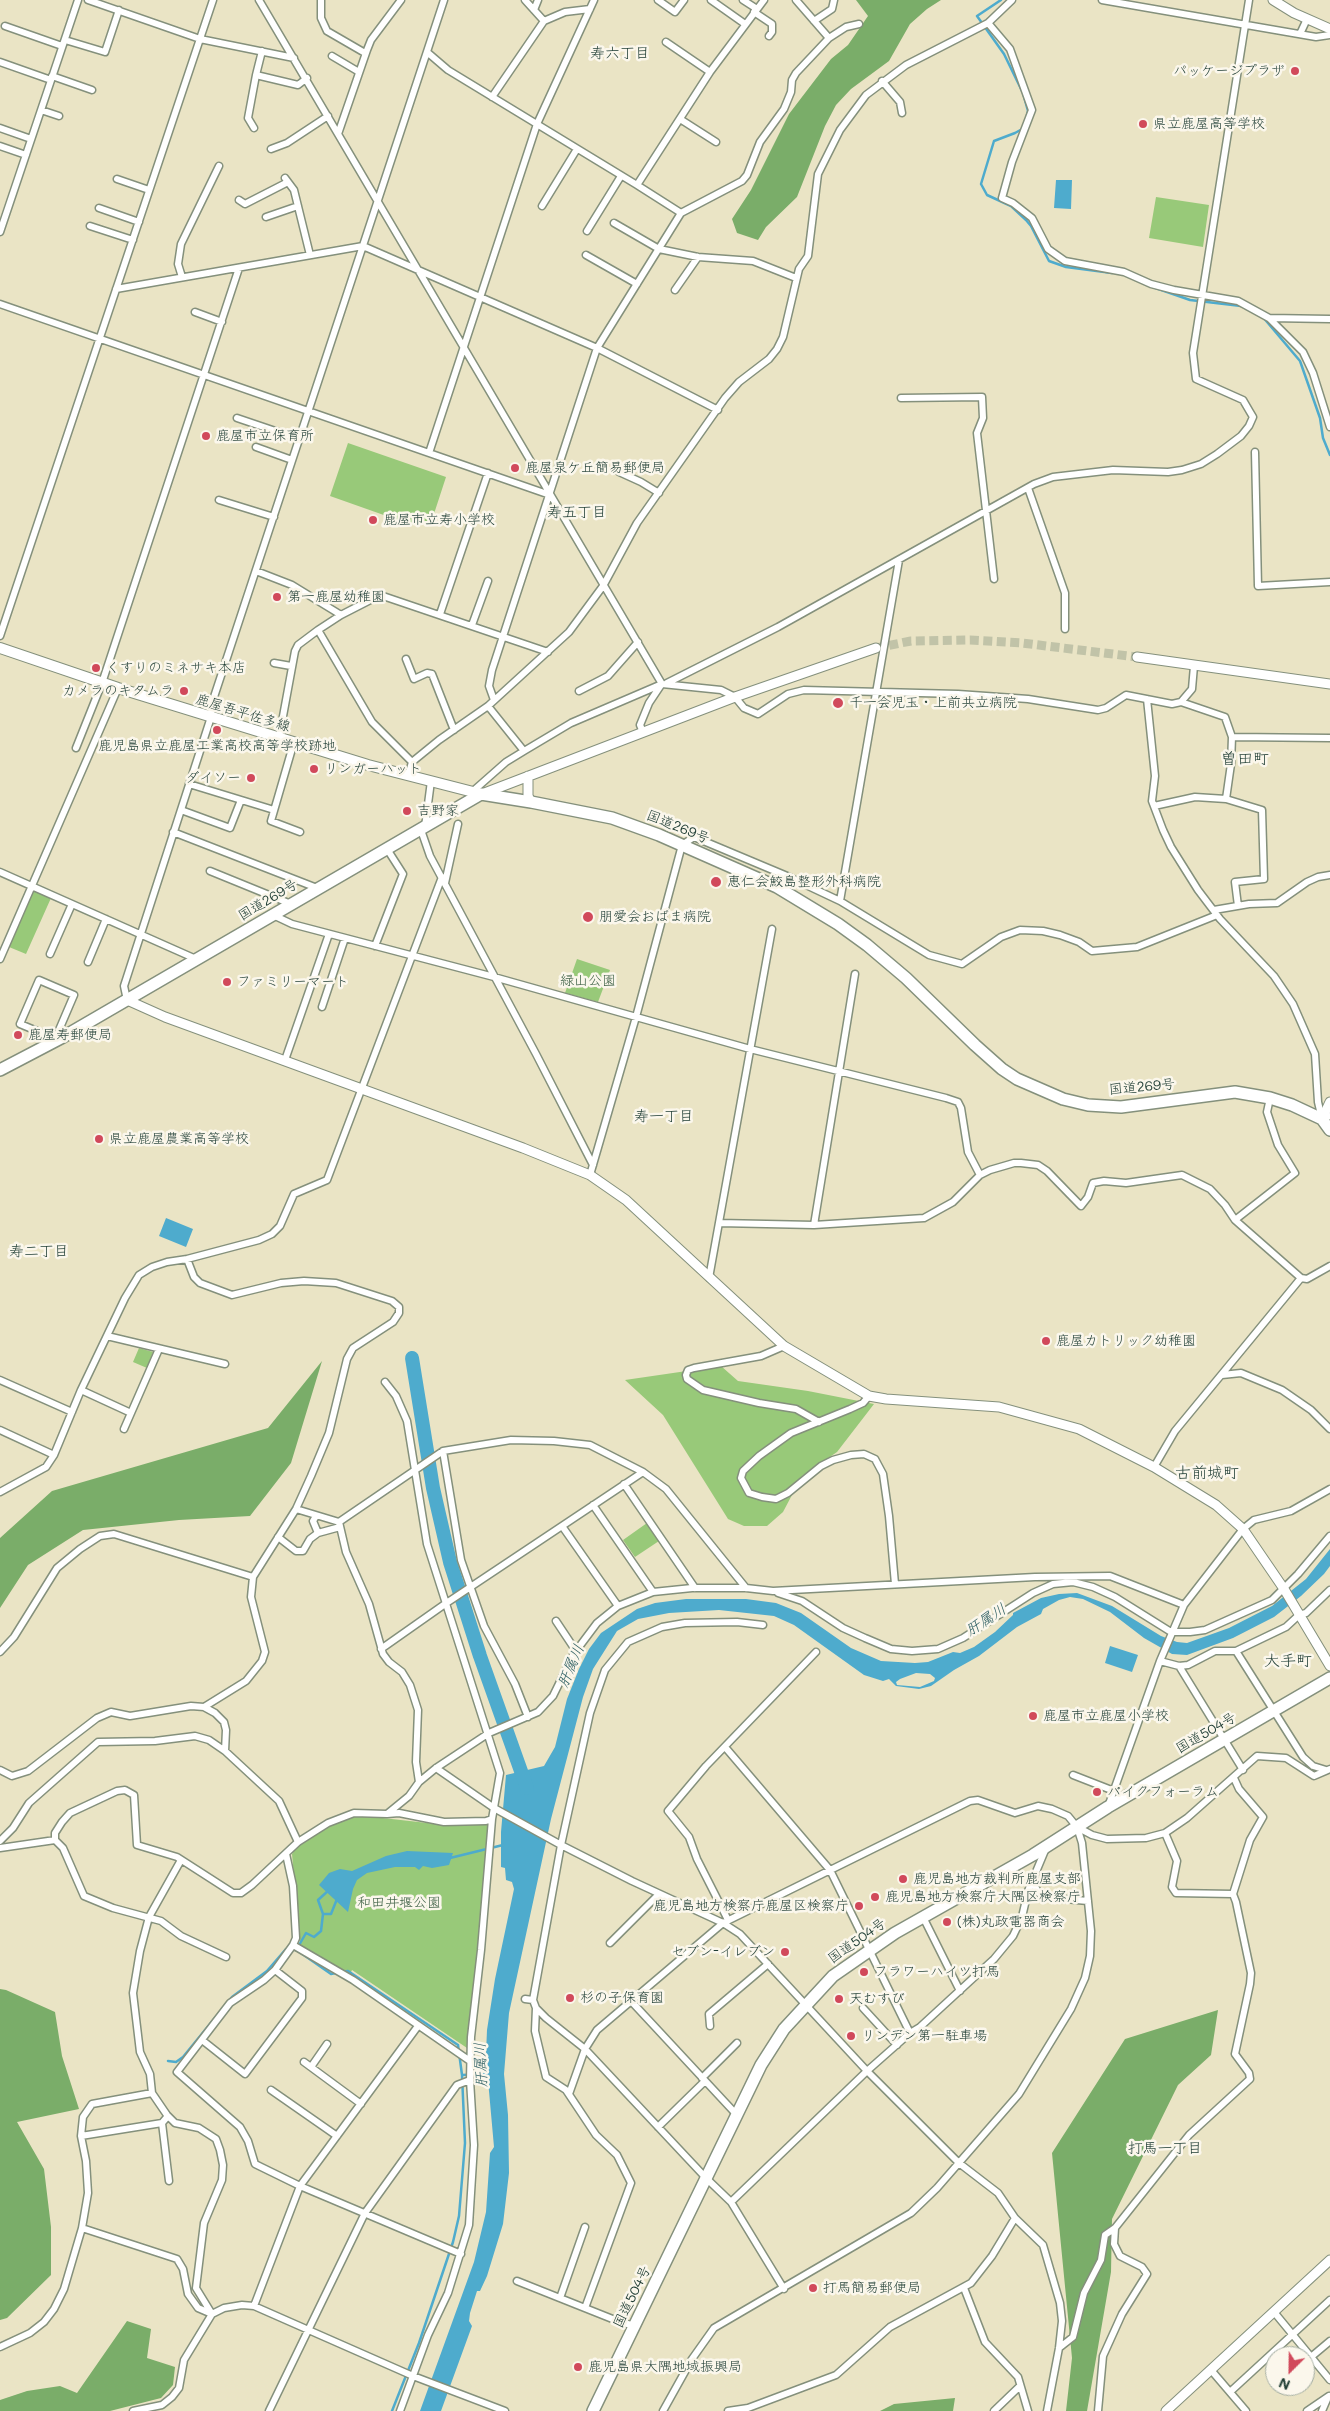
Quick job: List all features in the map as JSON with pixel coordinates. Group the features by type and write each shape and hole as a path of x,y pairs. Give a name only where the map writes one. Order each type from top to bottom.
{"highway":[{"name":"国道269号","path":"0,1070 63,1037 274,915 317,888 423,829 477,793 612,818 682,845 777,887 838,924 906,978 1002,1068 1035,1087 1063,1099 1080,1103 1121,1107 1235,1092 1270,1098 1326,1117 1330,1130"},
{"name":"国道504号","path":"593,2411 761,2065 784,2030 805,2004 833,1976 869,1949 1330,1678"}],"main road":[{"name":"鹿屋吾平佐多線","path":"0,648 102,683 279,738 408,776 477,793"}],"street":[{"path":"0,232 78,0"},
{"path":"88,0 200,39 294,58"},
{"path":"0,636 213,0"},
{"path":"259,0 307,78 463,348 663,684"},
{"path":"321,0 321,18 327,31 365,53"},
{"path":"338,134 371,40 401,0"},
{"path":"444,0 212,703 210,717 124,986 127,1000 165,1017 285,1060 590,1175 626,1200 784,1346 869,1396 886,1399 999,1407 1079,1429 1154,1467 1216,1505 1243,1529 1284,1589 1330,1666"},
{"path":"525,0 544,21"},
{"path":"534,10 538,0"},
{"path":"429,453 537,124 594,0"},
{"path":"658,0 675,12 684,0"},
{"path":"711,0 745,24"},
{"path":"743,0 772,24 772,32 769,36"},
{"path":"636,185 710,72 764,0"},
{"path":"796,0 829,38"},
{"path":"814,21 832,8 834,0"},
{"path":"408,776 412,762 488,706 570,632 604,586 637,523 725,398 739,382 769,359 778,349 783,336 796,278 799,269 808,256 818,174 825,155 840,130 866,95 882,81 906,65 988,23 1012,0"},
{"path":"1102,0 1316,37 1330,35"},
{"path":"477,793 506,762 571,723 663,684 778,628 1028,488 1053,477 1096,472 1182,470 1201,464 1242,436 1250,426 1253,417 1243,400 1196,379 1193,353 1249,0"},
{"path":"1273,0 1330,29"},
{"path":"492,97 544,21 565,12 590,9"},
{"path":"5,26 64,43 105,52 119,10"},
{"path":"1300,34 1307,18"},
{"path":"988,23 1010,49 1032,110 1012,162 1002,198 1013,203 1032,218 1048,249 1065,261 1124,272 1151,284 1202,296 1238,301 1269,318 1303,352 1313,373 1330,427"},
{"path":"494,700 489,686 490,678 597,348 681,212 742,181 747,175 760,142 784,109 791,92 792,80 829,38 846,27 859,24"},
{"path":"666,42 710,72"},
{"path":"254,128 248,118 262,51"},
{"path":"427,52 448,70 681,212"},
{"path":"332,56 359,72"},
{"path":"0,62 92,90"},
{"path":"256,75 298,85 307,78"},
{"path":"882,81 900,102 902,113"},
{"path":"41,110 59,116"},
{"path":"270,149 287,142 328,116"},
{"path":"680,119 716,142"},
{"path":"0,128 31,139"},
{"path":"0,146 26,155"},
{"path":"542,206 578,149"},
{"path":"182,277 178,264 181,244 219,166"},
{"path":"587,231 621,176"},
{"path":"116,179 149,190"},
{"path":"239,200 245,204 287,180 294,190 310,255"},
{"path":"266,217 298,206"},
{"path":"98,208 139,222"},
{"path":"614,223 659,249 698,257 753,261 796,278"},
{"path":"90,226 133,240"},
{"path":"116,289 363,246 597,348 718,410"},
{"path":"586,255 637,284"},
{"path":"675,290 698,257"},
{"path":"76,748 102,683 240,268"},
{"path":"0,304 550,495"},
{"path":"195,312 222,322"},
{"path":"1269,318 1330,319"},
{"path":"901,398 982,397 983,418 977,433 994,579"},
{"path":"237,418 299,439"},
{"path":"256,447 292,460"},
{"path":"1255,452 1258,586 1330,582"},
{"path":"619,472 659,493"},
{"path":"440,614 488,473"},
{"path":"1028,488 1065,593 1065,629"},
{"path":"219,500 274,517"},
{"path":"840,901 899,560"},
{"path":"256,571 292,585 340,615"},
{"path":"472,625 488,581"},
{"path":"279,738 291,666 298,645 340,615 380,595 503,635 548,652"},
{"path":"318,630 372,722 412,762"},
{"path":"579,691 608,676 638,642"},
{"path":"477,793 528,776 735,697 876,648"},
{"path":"1137,657 1330,684"},
{"path":"406,659 414,679 427,673 432,674 454,730"},
{"path":"274,663 291,666"},
{"path":"1181,702 1192,689 1194,666"},
{"path":"663,684 721,690 735,697 744,708 758,714 788,694 804,690 877,694 958,694 1028,699 1098,710 1106,708 1126,696 1172,704 1181,702 1225,717 1232,737 1231,764 1226,799"},
{"path":"643,732 640,725 649,703 663,684"},
{"path":"0,959 118,688"},
{"path":"1147,699 1155,776 1152,801 1171,847 1215,913 1274,976 1293,1004 1315,1054 1318,1102 1326,1117"},
{"path":"488,706 524,751"},
{"path":"1232,737 1330,738"},
{"path":"294,742 271,822 300,832"},
{"path":"528,776 528,796 531,802"},
{"path":"431,782 423,829 430,856 593,1165"},
{"path":"189,784 274,810"},
{"path":"1154,806 1195,797 1226,799 1262,810 1264,879 1235,882 1238,906"},
{"path":"181,810 230,828 241,800"},
{"path":"1,1490 46,1467 54,1455 81,1390 131,1286 139,1275 152,1267 167,1262 187,1260 259,1240 272,1234 280,1226 294,1194 327,1180 443,880 458,824"},
{"path":"174,832 317,888"},
{"path":"590,1175 636,1017 682,845 694,837 840,901 929,955 962,964 1001,937 1020,930 1043,931 1079,942 1092,951 1137,946 1215,913 1238,906 1277,903 1307,882 1318,877 1330,875"},
{"path":"374,946 403,874 386,849"},
{"path":"210,871 292,904"},
{"path":"0,872 196,960"},
{"path":"50,954 72,904"},
{"path":"274,915 292,924 412,957 494,977 750,1049 958,1102 968,1152 980,1175"},
{"path":"88,962 106,919"},
{"path":"709,1278 772,929"},
{"path":"285,1060 329,934"},
{"path":"322,1007 345,938"},
{"path":"0,940 7,943"},
{"path":"814,1226 855,974"},
{"path":"52,1043 49,1036 20,1024 38,980 74,995 59,1030 63,1037"},
{"path":"1235,1220 1295,1173 1278,1145 1267,1112 1270,1098"},
{"path":"1326,1117 1330,1102"},
{"path":"719,1223 814,1226 924,1218 953,1202 980,1175 1014,1163 1038,1165 1047,1170 1081,1206 1088,1197 1093,1183 1104,1181 1126,1183 1182,1175 1210,1189 1225,1205 1235,1220 1301,1278 1307,1279 1330,1266"},
{"path":"187,1260 194,1277 200,1282 232,1295 281,1283 304,1281 336,1283 392,1301 399,1307 399,1313 393,1322 352,1348 347,1359 329,1432 296,1509 253,1577 251,1597 265,1652 262,1661 246,1681 204,1707"},
{"path":"1154,1467 1175,1431 1301,1278"},
{"path":"107,1336 225,1364"},
{"path":"784,1346 761,1356 688,1370 687,1379 703,1390 759,1403 796,1409 819,1422"},
{"path":"124,1429 159,1349"},
{"path":"1222,1375 1241,1373 1282,1390 1311,1410 1330,1430"},
{"path":"0,1380 72,1412"},
{"path":"385,1382 396,1396 407,1421 427,1544 445,1604 489,1733 500,1773 497,1809 492,1819 470,2061 474,2145 469,2225 448,2293 428,2335 400,2411"},
{"path":"81,1390 131,1413"},
{"path":"869,1396 863,1403 792,1433 759,1456 741,1478 749,1492 762,1497 776,1499 788,1493 821,1466 833,1460 864,1454 876,1459 882,1474 889,1516 895,1584"},
{"path":"0,1430 54,1455"},
{"path":"278,1537 296,1552 303,1551 310,1539 318,1533 339,1524 443,1451 511,1440 554,1441 590,1445 643,1472 675,1498 746,1588"},
{"path":"443,1451 461,1560 484,1626 515,1684 526,1718"},
{"path":"381,1649 643,1472"},
{"path":"624,1484 695,1588"},
{"path":"1108,1807 1160,1661 1184,1605 1243,1529 1254,1520 1291,1511 1330,1489"},
{"path":"593,1505 653,1592"},
{"path":"296,1509 339,1524"},
{"path":"316,1516 313,1521 318,1533"},
{"path":"339,1524 346,1552 369,1604 381,1649 388,1662 402,1672 410,1685 418,1710 416,1762 419,1782"},
{"path":"562,1526 618,1606"},
{"path":"0,1652 14,1637 58,1568 80,1549 100,1536 114,1534 253,1577"},
{"path":"773,1591 802,1601 843,1628 865,1638 891,1649 912,1651 938,1648 963,1638 1033,1593 1053,1584 1073,1582 1093,1587 1115,1597 1171,1632 1205,1630 1272,1600 1284,1589 1330,1536"},
{"path":"386,1814 409,1796 419,1782 436,1768 489,1733 538,1712 553,1696 576,1651 597,1623 618,1606 653,1592 695,1588 746,1588 773,1591 1035,1577 1110,1576 1184,1605"},
{"path":"1160,1661 1179,1666 1188,1665 1215,1651 1236,1651 1286,1626 1299,1615 1306,1613 1330,1590"},
{"path":"556,1621 576,1651"},
{"path":"585,2308 631,2183 617,2155 596,2135 566,2090 546,2077 535,2031 536,2008 533,2000 561,1844 590,1713 605,1670 616,1654 628,1642 662,1627 685,1624 737,1622 763,1625"},
{"path":"1236,1651 1303,1757 1313,1766 1328,1769"},
{"path":"725,1921 689,1837 668,1811 706,1766 816,1652"},
{"path":"1179,1666 1243,1770"},
{"path":"0,1770 12,1776 28,1771 97,1718 111,1712 130,1716 191,1706 204,1707 215,1713 224,1722 226,1730 225,1751"},
{"path":"0,1841 13,1828 29,1803 98,1742 155,1741 195,1736 209,1740 225,1751 279,1801 298,1842"},
{"path":"725,1747 830,1870 910,2033"},
{"path":"1077,1827 1092,1835 1107,1838 1146,1838 1165,1833 1234,1778 1243,1770 1248,1762 1258,1756 1286,1758 1314,1776 1328,1769"},
{"path":"436,1768 497,1809 561,1844 659,1894 725,1921 740,1934 867,2071 959,2163 998,2193 1015,2218 1043,2245 1060,2303 1062,2321 1059,2348 1047,2411"},
{"path":"1073,1775 1114,1791"},
{"path":"1059,2348 1073,2337 1084,2293 1101,2260 1105,2235 1115,2228 1188,2136 1250,2079 1248,2073 1234,2054 1250,1984 1250,1973 1233,1894 1250,1840 1263,1817 1239,1789 1234,1778"},
{"path":"226,1957 180,1936 161,1921 113,1908 84,1896 63,1848 55,1840 55,1833 70,1813 117,1791 125,1790 134,1796 137,1845 182,1860 234,1894 241,1894 298,1842 328,1823 354,1813 399,1813 444,1822 486,1821 492,1819"},
{"path":"569,2094 585,2049 597,2030 725,1921 970,1801 978,1800 1015,1813 1038,1806 1052,1809 1068,1816 1077,1827 1082,1843 1088,1901 1091,1931 1090,1956 1085,1978 1072,2009 1019,2094 959,2163 911,2214 714,2328 692,2359 663,2411"},
{"path":"1165,1833 1177,1861 1172,1886 1176,1892 1233,1894"},
{"path":"0,1848 55,1840"},
{"path":"731,2202 867,2071 910,2033 920,2027 988,1966 1013,1936 1022,1917 1033,1880 1047,1845"},
{"path":"286,1854 293,1894 296,1938 293,1945 275,1970 230,2004 177,2072 240,2126 248,2141 255,2164 300,2186 461,2254"},
{"path":"182,1860 149,1917 140,1951 134,1994 140,2052 150,2074 152,2093 175,2123 199,2128 216,2139 220,2150 223,2165 222,2180 204,2223 196,2288 212,2314"},
{"path":"1033,1880 1042,1897 1088,1901"},
{"path":"610,1943 659,1894"},
{"path":"923,1917 960,1991"},
{"path":"293,1945 352,1980 470,2061"},
{"path":"710,2026 709,2014 768,1964"},
{"path":"202,2040 245,2074 302,1998 302,1991 275,1970"},
{"path":"525,1998 533,2000"},
{"path":"630,2000 736,2114"},
{"path":"536,2008 585,2049 706,2178 731,2202 784,2289"},
{"path":"863,2008 897,2044"},
{"path":"254,2306 300,2186 418,2026"},
{"path":"311,2067 327,2044"},
{"path":"658,2127 737,2044"},
{"path":"304,2062 361,2104"},
{"path":"269,2411 365,2214 456,2085 470,2080"},
{"path":"271,2090 337,2136"},
{"path":"0,2347 30,2333 54,2309 70,2272 82,2228 88,2193 86,2161 81,2136 83,2117 92,2104 152,2093"},
{"path":"81,2136 162,2123 168,2116"},
{"path":"162,2123 169,2181"},
{"path":"728,2411 748,2408 836,2375 890,2328 971,2283 992,2256 1015,2218"},
{"path":"560,2298 586,2226"},
{"path":"82,2228 177,2259 183,2269 188,2294 198,2308 212,2314"},
{"path":"1098,2411 1103,2356 1122,2314 1147,2274 1142,2267 1120,2256 1114,2244 1115,2228"},
{"path":"1166,2411 1330,2260"},
{"path":"517,2281 635,2326"},
{"path":"964,2288 984,2342 1018,2378 1028,2411"},
{"path":"1230,2392 1330,2300"},
{"path":"133,2411 162,2405 172,2397 179,2388 184,2360 212,2314 224,2308 242,2305 254,2306 413,2376 505,2411"},
{"path":"1274,2312 1302,2346"},
{"path":"1315,2354 1330,2341"},
{"path":"1315,2362 1330,2380"},
{"path":"1211,2370 1246,2411"},
{"path":"994,2411 1020,2386"},
{"path":"1307,2411 1329,2395"},
{"path":"1322,2411 1329,2395"}],"green space":[{"path":"856,0 941,0 910,24 889,61 851,89 836,105 825,126 797,197 766,227 758,240 737,233 732,219 751,190 789,114 831,59 848,45 868,16"},
{"path":"1156,197 1209,205 1203,247 1149,238"},
{"path":"348,443 446,477 431,523 415,518 412,525 330,496"},
{"path":"34,890 51,898 26,954 9,947"},
{"name":"緑山公園","path":"577,959 610,970 598,1002 565,993"},
{"path":"139,1348 153,1352 147,1368 133,1362"},
{"path":"322,1361 291,1463 250,1516 179,1520 83,1530 28,1565 0,1608 0,1538 52,1491 268,1428"},
{"path":"721,1366 738,1381 808,1391 874,1404 837,1452 802,1476 783,1512 767,1526 744,1526 728,1519 663,1415 625,1380"},
{"path":"647,1523 659,1541 635,1557 623,1540"},
{"name":"和田井堰公園","path":"356,1815 454,1826 489,1824 480,1936 467,2048 352,1970 349,1976 300,1945 292,1854 296,1848 326,1827"},
{"path":"0,1989 55,2012 62,2056 79,2109 17,2122 44,2169 51,2227 51,2275 7,2318 0,2320"},
{"path":"1218,2010 1211,2055 1178,2085 1112,2219 1111,2272 1087,2411 1066,2411 1072,2358 1052,2153 1125,2039"},
{"path":"127,2321 151,2329 147,2358 175,2367 173,2385 161,2398 110,2411 0,2411 0,2400 27,2391 60,2386 77,2393"},
{"path":"955,2398 953,2411 880,2411 894,2404"}],"water":[{"path":"1056,180 1072,180 1071,209 1054,208"},
{"path":"166,1218 193,1229 186,1247 159,1236"},
{"path":"1330,1549 1330,1566 1324,1574 1301,1596 1274,1617 1233,1638 1187,1655 1172,1654 1144,1638 1110,1612 1083,1599 1070,1597 1059,1600 1043,1609 1041,1614 1017,1627 979,1656 931,1686 919,1689 896,1686 889,1679 883,1681 864,1675 794,1625 774,1616 719,1610 669,1613 638,1619 617,1631 593,1669 583,1697 551,1819 509,2013 504,2074 508,2115 509,2173 503,2224 487,2276 480,2291 477,2291 470,2313 469,2321 472,2326 441,2411 420,2411 474,2262 486,2212 490,2153 494,2147 488,2080 485,2077 487,2030 495,1979 514,1889 512,1882 506,1880 505,1868 501,1867 501,1832 506,1775 544,1766 555,1747 567,1699 579,1669 589,1649 601,1633 637,1609 655,1603 686,1599 746,1599 776,1603 801,1613 851,1648 881,1661 928,1662 953,1652 960,1653 974,1647 995,1632 1013,1613 1041,1598 1077,1593 1112,1606 1161,1636 1177,1642 1187,1643 1229,1628 1272,1606 1306,1579","holes":["916,1673 930,1674 935,1678 934,1681 920,1687 897,1685 896,1682"]},
{"path":"1110,1646 1138,1655 1132,1672 1105,1663"},
{"path":"407,1851 453,1853 449,1865 432,1868 423,1866 419,1870 415,1867 395,1867 367,1873 357,1880 348,1912 319,1885 329,1873 340,1869 352,1871 386,1856"}],"waterway":[{"path":"1001,0 977,16 1004,54 1023,93 1028,111 1027,115"},
{"path":"1024,128 994,141 981,184 987,195 1011,206 1026,220 1049,261 1066,267 1112,273"},
{"path":"1147,285 1190,300 1241,306"},
{"path":"1262,316 1300,361 1320,418 1323,438 1330,455"},
{"path":"412,1358 433,1488 450,1562 480,1656 527,1788"},
{"path":"450,1858 503,1845"},
{"path":"323,1914 318,1900 329,1890"},
{"path":"298,1947 306,1933 314,1937 321,1931 323,1914 331,1914 337,1899"},
{"path":"168,2061 176,2062 183,2057 232,1997 267,1971 286,1949 296,1950"},
{"path":"298,1951 331,1974 336,1973"},
{"name":"肝属川","path":"341,1972 348,1971 458,2045 462,2075 489,2074"},
{"path":"392,2411 419,2343 453,2242 459,2216 465,2143 462,2075"}],"tunnel":[{"path":"876,648 911,641 970,640 1022,643 1137,657"}],"place":[{"name":"パッケージプラザ","path":"1295,71"},
{"name":"県立鹿屋高等学校","path":"1143,124"},
{"name":"鹿屋市立保育所","path":"206,436"},
{"name":"鹿屋泉ケ丘簡易郵便局","path":"515,468"},
{"name":"鹿屋市立寿小学校","path":"373,520"},
{"name":"第一鹿屋幼稚園","path":"277,597"},
{"name":"くすりのミネサキ本店","path":"96,668"},
{"name":"カメラのキタムラ","path":"184,691"},
{"name":"千一会児玉・上前共立病院","path":"838,703"},
{"name":"鹿児島県立鹿屋工業高校高等学校跡地","path":"217,730"},
{"name":"リンガーハット","path":"314,769"},
{"name":"ダイソー","path":"251,778"},
{"name":"吉野家","path":"407,811"},
{"name":"恵仁会鮫島整形外科病院","path":"716,882"},
{"name":"朋愛会おばま病院","path":"588,917"},
{"name":"ファミリーマート","path":"227,982"},
{"name":"鹿屋寿郵便局","path":"18,1035"},
{"name":"県立鹿屋農業高等学校","path":"99,1139"},
{"name":"鹿屋カトリック幼稚園","path":"1046,1341"},
{"name":"鹿屋市立鹿屋小学校","path":"1033,1716"},
{"name":"バイクフォーラム","path":"1097,1792"},
{"name":"鹿児島地方裁判所鹿屋支部","path":"903,1879"},
{"name":"鹿児島地方検察庁大隅区検察庁","path":"875,1897"},
{"name":"鹿児島地方検察庁鹿屋区検察庁","path":"859,1906"},
{"name":"(株)丸政電器商会","path":"947,1922"},
{"name":"セブン-イレブン","path":"785,1952"},
{"name":"フラワーハイツ打馬","path":"864,1972"},
{"name":"杉の子保育園","path":"570,1998"},
{"name":"天むすび","path":"839,1999"},
{"name":"リンデン第一駐車場","path":"851,2036"},
{"name":"打馬簡易郵便局","path":"813,2288"},
{"name":"鹿児島県大隅地域振興局","path":"578,2367"}],"district":[{"name":"寿六丁目","path":"620,53"},
{"name":"寿五丁目","path":"577,512"},
{"name":"曽田町","path":"1245,759"},
{"name":"寿一丁目","path":"664,1116"},
{"name":"寿二丁目","path":"39,1251"},
{"name":"古前城町","path":"1207,1473"},
{"name":"大手町","path":"1288,1661"},
{"name":"打馬一丁目","path":"1165,2148"}]}
